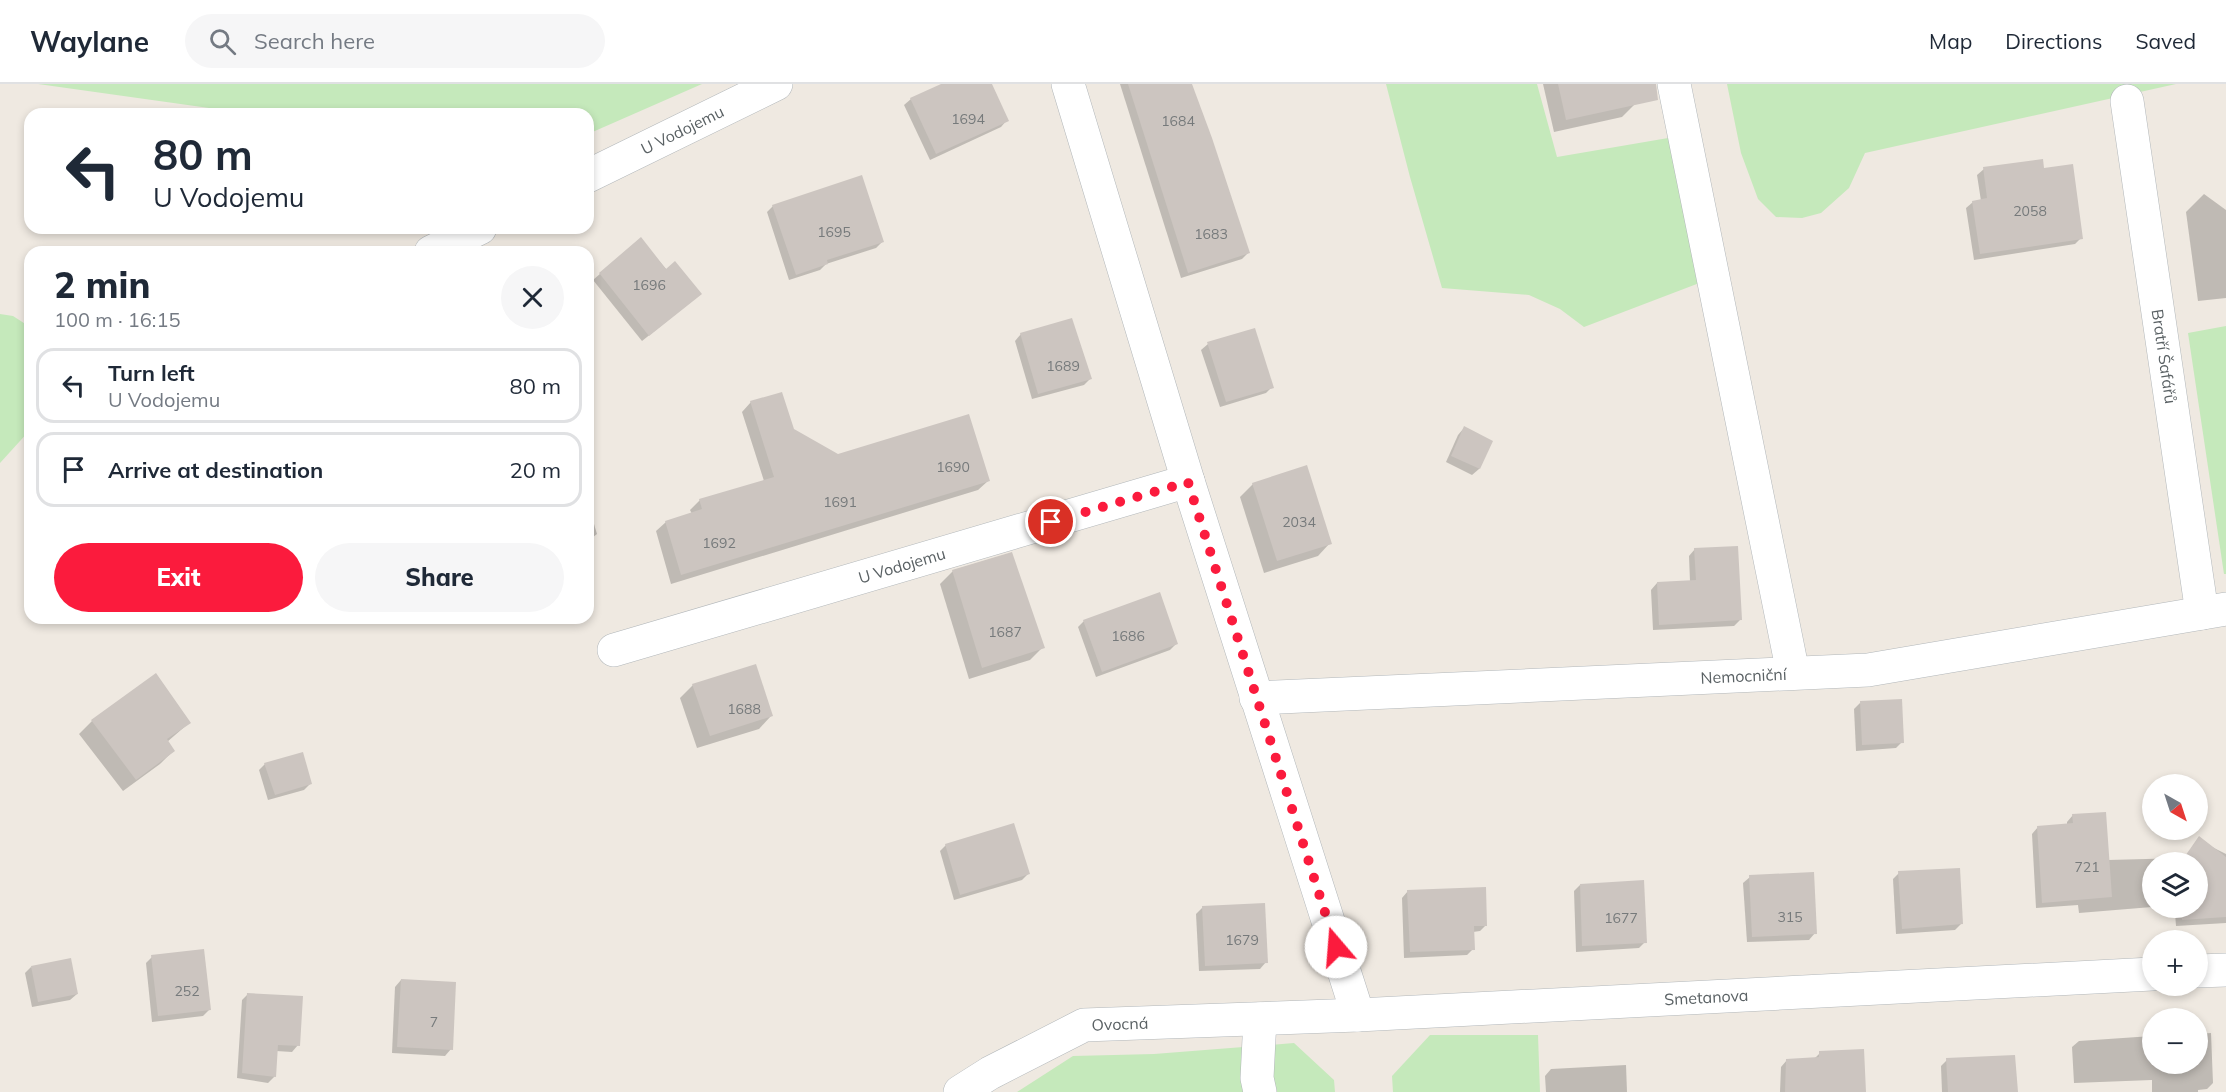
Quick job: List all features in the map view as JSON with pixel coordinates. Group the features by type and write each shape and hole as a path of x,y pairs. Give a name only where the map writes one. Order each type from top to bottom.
{"street":[{"name":"U Vodojemu","path":"594,173 776,84"},
{"path":"1068,84 1188,482 1358,1015"},
{"path":"1674,84 1793,673"},
{"name":"Bratří Šafářů","path":"2127,101 2214,611"},
{"path":"443,246 468,234"},
{"name":"U Vodojemu","path":"615,650 1188,482"},
{"name":"Nemocniční","path":"1256,698 1868,670 2214,611"},
{"path":"2208,971 2226,970"},
{"name":"Smetanova","path":"1260,1019 2142,975"},
{"path":"1260,1019 1257,1078 1260,1092"},
{"name":"Ovocná","path":"960,1092 990,1073 1084,1025 1260,1019"}],"green space":[{"path":"38,84 702,84 594,131 594,108 209,108"},
{"path":"1386,84 1537,84 1557,157 1674,137 1702,282 1584,327 1560,309 1529,295 1442,288"},
{"path":"1727,84 2176,84 1865,153 1849,188 1821,213 1802,218 1776,217 1758,199 1741,153"},
{"path":"0,314 13,316 24,323 24,437 0,463"},
{"path":"2226,326 2226,574 2224,574 2188,333"},
{"path":"1430,1035 1538,1035 1540,1092 1393,1092 1392,1076"},
{"path":"1294,1043 1334,1080 1335,1092 1017,1092 1073,1056 1154,1054"}],"building":[{"path":"941,84 992,84 1009,121 936,154 910,98"},
{"path":"1128,84 1192,84 1250,253 1188,273"},
{"path":"1558,84 1656,84 1658,100 1566,120"},
{"path":"2043,159 2044,168 2073,164 2083,239 1980,254 1972,201 1987,198 1983,167"},
{"path":"862,175 884,242 827,260 828,264 796,275 772,205"},
{"path":"641,237 666,269 675,261 702,294 649,336 599,273"},
{"path":"1072,318 1092,379 1038,394 1020,333"},
{"path":"1255,328 1274,388 1226,402 1207,342"},
{"path":"782,392 794,429 838,454 969,414 990,481 681,575 665,521 702,509 699,499 774,477 750,401"},
{"path":"1464,426 1493,441 1480,469 1451,456"},
{"path":"1307,465 1332,544 1277,561 1252,483"},
{"path":"1738,546 1742,620 1659,625 1657,582 1696,580 1694,548"},
{"path":"1012,552 1045,648 982,668 952,570"},
{"path":"1160,592 1178,644 1102,672 1083,620"},
{"path":"756,664 773,716 710,736 692,684"},
{"path":"156,673 191,723 167,739 175,751 136,780 91,720"},
{"path":"1902,699 1904,743 1862,745 1860,701"},
{"path":"303,752 312,784 275,795 264,763"},
{"path":"2106,812 2112,897 2042,903 2037,826 2073,823 2072,814"},
{"path":"1014,823 1030,874 960,895 945,844"},
{"path":"2196,840 2204,840 2226,857 2226,917 2182,920 2182,918 2208,918 2208,852 2188,852"},
{"path":"1960,868 1963,924 1902,929 1898,871"},
{"path":"1814,872 1817,934 1752,937 1749,875"},
{"path":"1644,880 1647,943 1582,946 1580,884"},
{"path":"1486,887 1487,926 1474,926 1475,950 1410,952 1407,890"},
{"path":"1265,903 1268,963 1205,966 1202,906"},
{"path":"204,949 211,1010 158,1016 151,955"},
{"path":"71,958 78,994 38,1002 31,966"},
{"path":"401,979 456,982 453,1050 397,1047"},
{"path":"247,993 303,996 300,1046 278,1045 276,1077 242,1073"},
{"path":"1864,1049 1866,1092 1785,1092 1786,1059 1819,1057 1819,1051"},
{"path":"2015,1055 2018,1092 1948,1092 1946,1058"}],"route":[{"path":"1051,522 1188,482 1336,947"}]}
